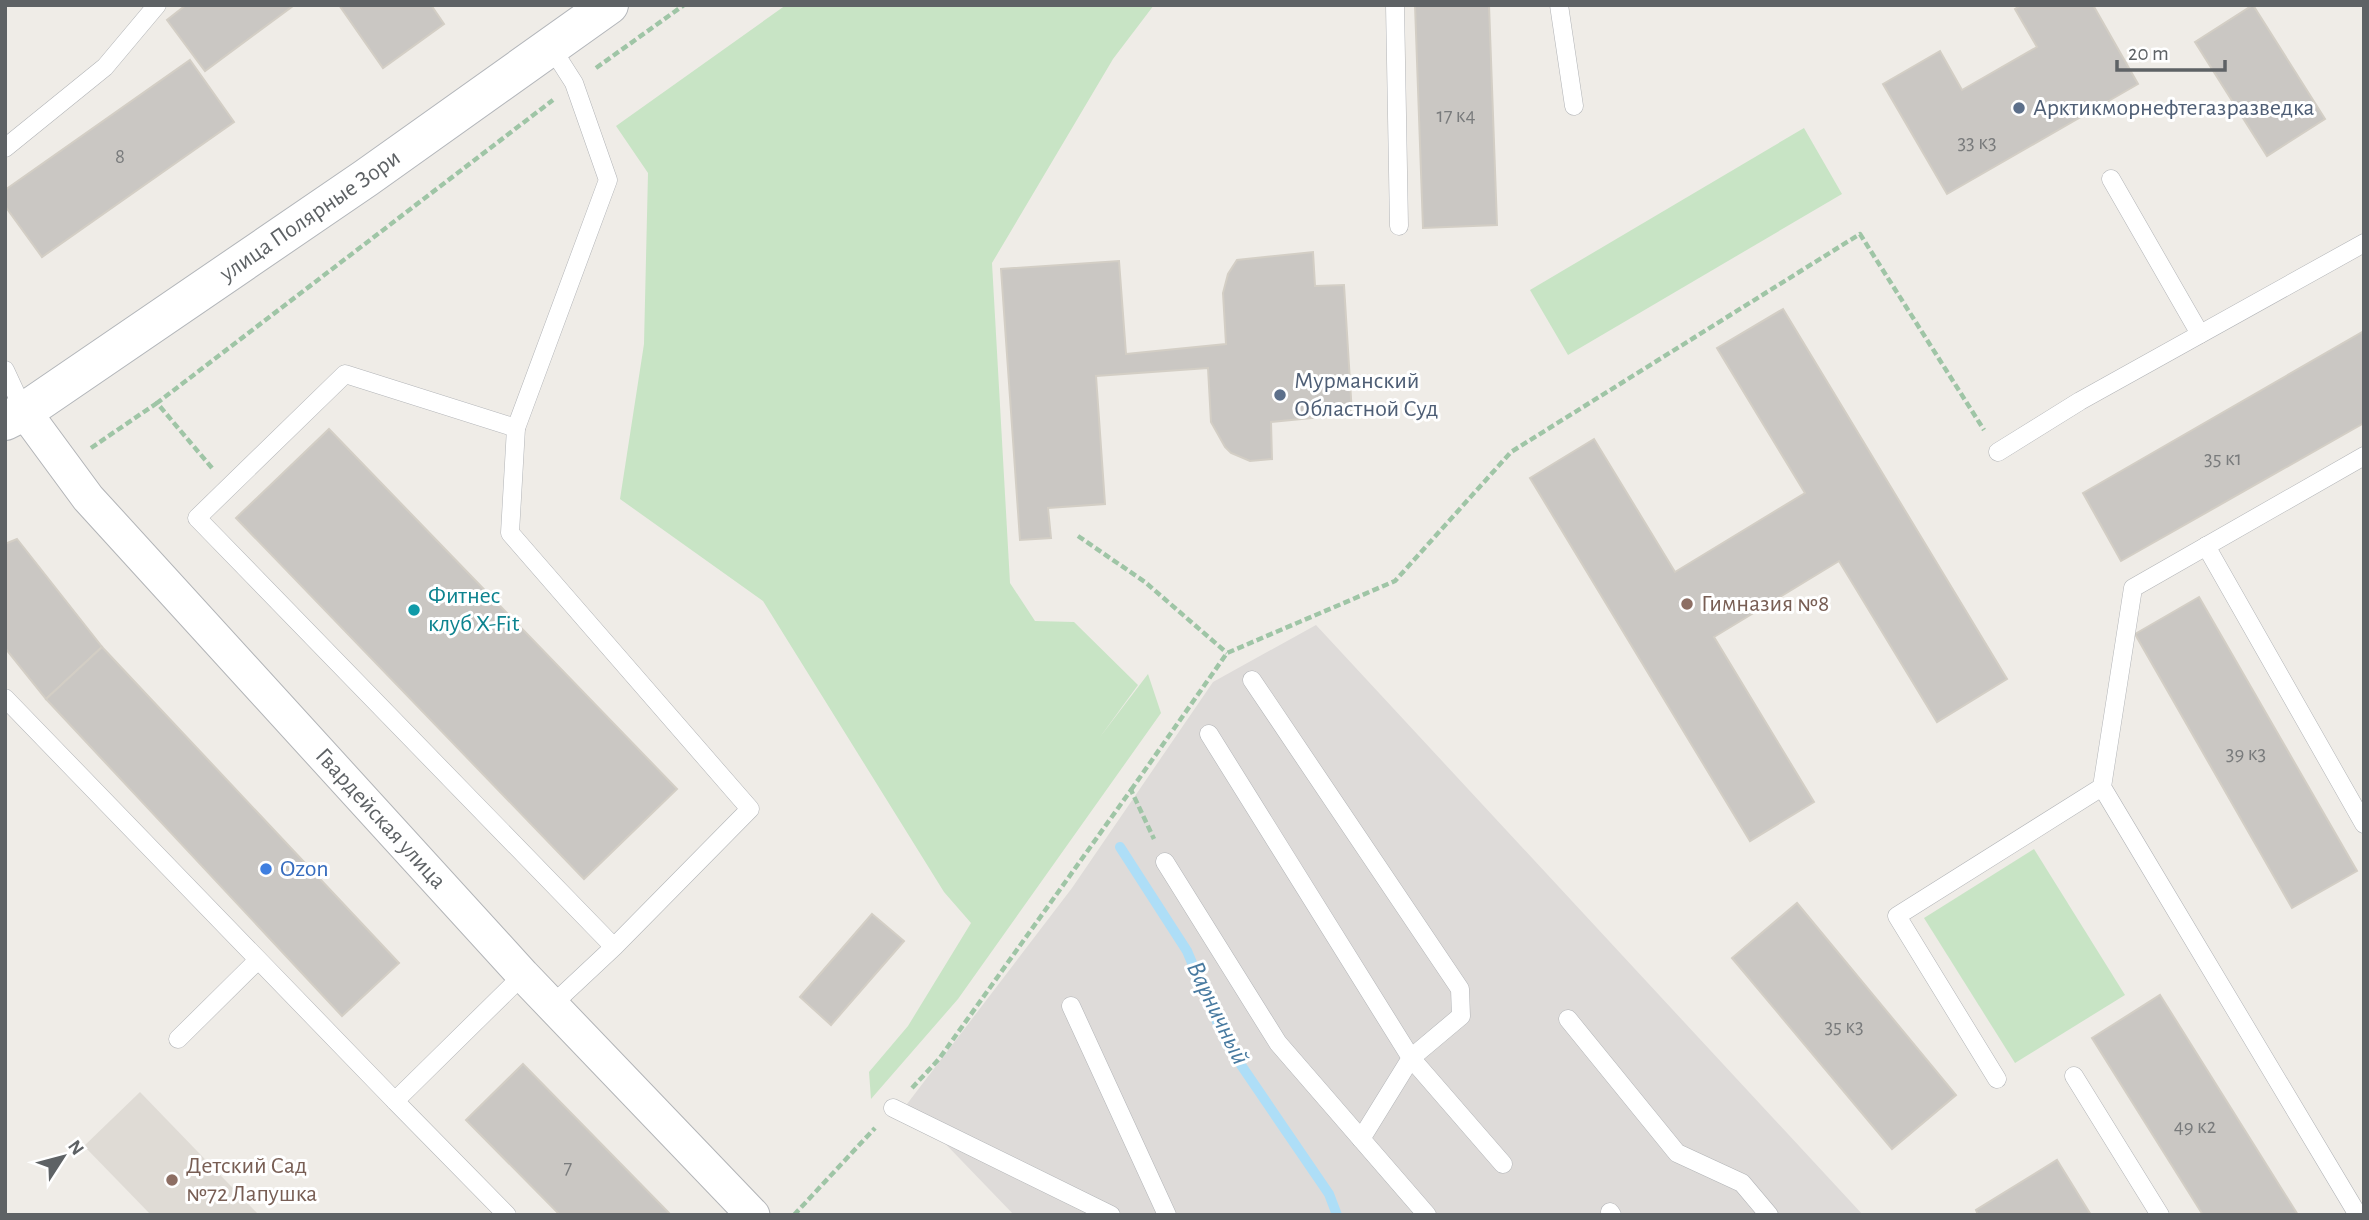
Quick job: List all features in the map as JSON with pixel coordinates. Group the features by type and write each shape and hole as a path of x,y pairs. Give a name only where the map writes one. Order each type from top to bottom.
{"main road":[{"name":"улица Полярные Зори","path":"15,416 366,178 610,5"}],"street":[{"name":"Гвардейская улица","path":"15,416 523,975 753,1215"}],"lane":[{"path":"5,148 105,67 157,5"},
{"path":"1395,5 1399,226"},
{"path":"1559,5 1574,106"},
{"path":"551,47 574,83 608,180 516,428 510,533 750,809 614,947 552,1005"},
{"path":"2111,179 2200,334"},
{"path":"1998,452 2080,401 2364,243"},
{"path":"5,370 15,416"},
{"path":"516,428 345,374 197,518 614,947"},
{"path":"2358,1215 2102,787 2133,588 2364,456"},
{"path":"2206,546 2364,824"},
{"path":"1252,680 1460,989 1461,1016 1411,1058 1361,1139"},
{"path":"5,698 508,1215"},
{"path":"1209,734 1411,1058 1503,1164"},
{"path":"1997,1079 1898,916 2102,787"},
{"path":"1165,862 1278,1043 1427,1215"},
{"path":"178,1039 258,960"},
{"path":"395,1101 523,975"},
{"path":"1071,1006 1167,1215"},
{"path":"1568,1019 1677,1153 1742,1183 1769,1215"},
{"path":"2074,1076 2160,1215"},
{"path":"893,1108 1111,1215"}],"path":[{"path":"91,448 157,403 574,83 684,5"},
{"path":"794,1215 939,1059 1227,653 1395,581 1511,452 1860,234 1998,452"},
{"path":"157,403 228,488"},
{"path":"1078,536 1146,582 1227,653"},
{"path":"1131,790 1165,862"}],"shaded area":[{"path":"1316,625 1863,1215 1014,1215 907,1104 1072,888 1213,682"},
{"name":"Детский Сад №72 Лапушка","path":"140,1092 259,1215 151,1215 84,1146"}],"green space":[{"path":"786,5 1154,5 1113,59 992,263 1010,583 1035,621 1074,622 1138,685 1100,737 1148,674 1161,713 958,999 871,1099 869,1072 908,1026 971,923 944,892 763,601 620,499 644,344 648,173 616,126"},
{"path":"1804,128 1842,194 1568,355 1530,290"},
{"path":"2034,849 2125,995 2015,1063 1924,918"}],"building":[{"path":"186,5 293,6 205,71 167,20"},
{"path":"339,5 431,5 444,24 383,68"},
{"path":"1415,5 1489,5 1497,225 1423,228"},
{"path":"2021,5 2093,5 2138,84 1947,194 1883,84 1940,51 1962,90 2037,47 2015,9"},
{"path":"2253,5 2325,119 2267,156 2195,42"},
{"path":"190,60 234,122 42,257 5,206 5,190"},
{"name":"Мурманский Областной Суд","path":"1313,252 1315,286 1344,285 1352,414 1271,422 1272,459 1250,461 1231,453 1225,447 1211,422 1208,368 1096,376 1105,504 1048,508 1051,538 1020,540 1001,269 1119,261 1126,354 1226,344 1223,293 1228,274 1237,260"},
{"name":"Гимназия №8","path":"1783,309 2007,679 1937,722 1839,561 1714,637 1814,802 1750,841 1530,478 1594,439 1675,572 1805,493 1717,348"},
{"path":"2364,331 2364,423 2121,561 2083,493"},
{"name":"Фитнес клуб X-Fit","path":"329,429 677,789 584,879 236,518"},
{"path":"17,539 102,647 46,699 5,648 5,544"},
{"path":"2199,597 2357,871 2292,908 2135,634"},
{"path":"102,647 399,963 342,1016 46,699"},
{"path":"1797,903 1956,1095 1892,1149 1732,958"},
{"path":"872,914 904,941 831,1025 800,997"},
{"path":"2160,995 2298,1215 2203,1215 2092,1038"},
{"path":"523,1064 671,1215 560,1215 466,1120"},
{"path":"2057,1160 2091,1215 1978,1215 1976,1210"}],"waterway":[{"name":"Варничный","path":"1120,847 1187,951 1226,1043 1329,1194 1337,1215"}],"place":[{"name":"Арктикморнефтегазразведка","path":"2019,108"},
{"name":"Мурманский Областной Суд","path":"1280,395"},
{"name":"Гимназия №8","path":"1687,604"},
{"name":"Фитнес клуб X-Fit","path":"414,610"},
{"name":"Ozon","path":"266,869"},
{"name":"Детский Сад №72 Лапушка","path":"172,1180"}]}
